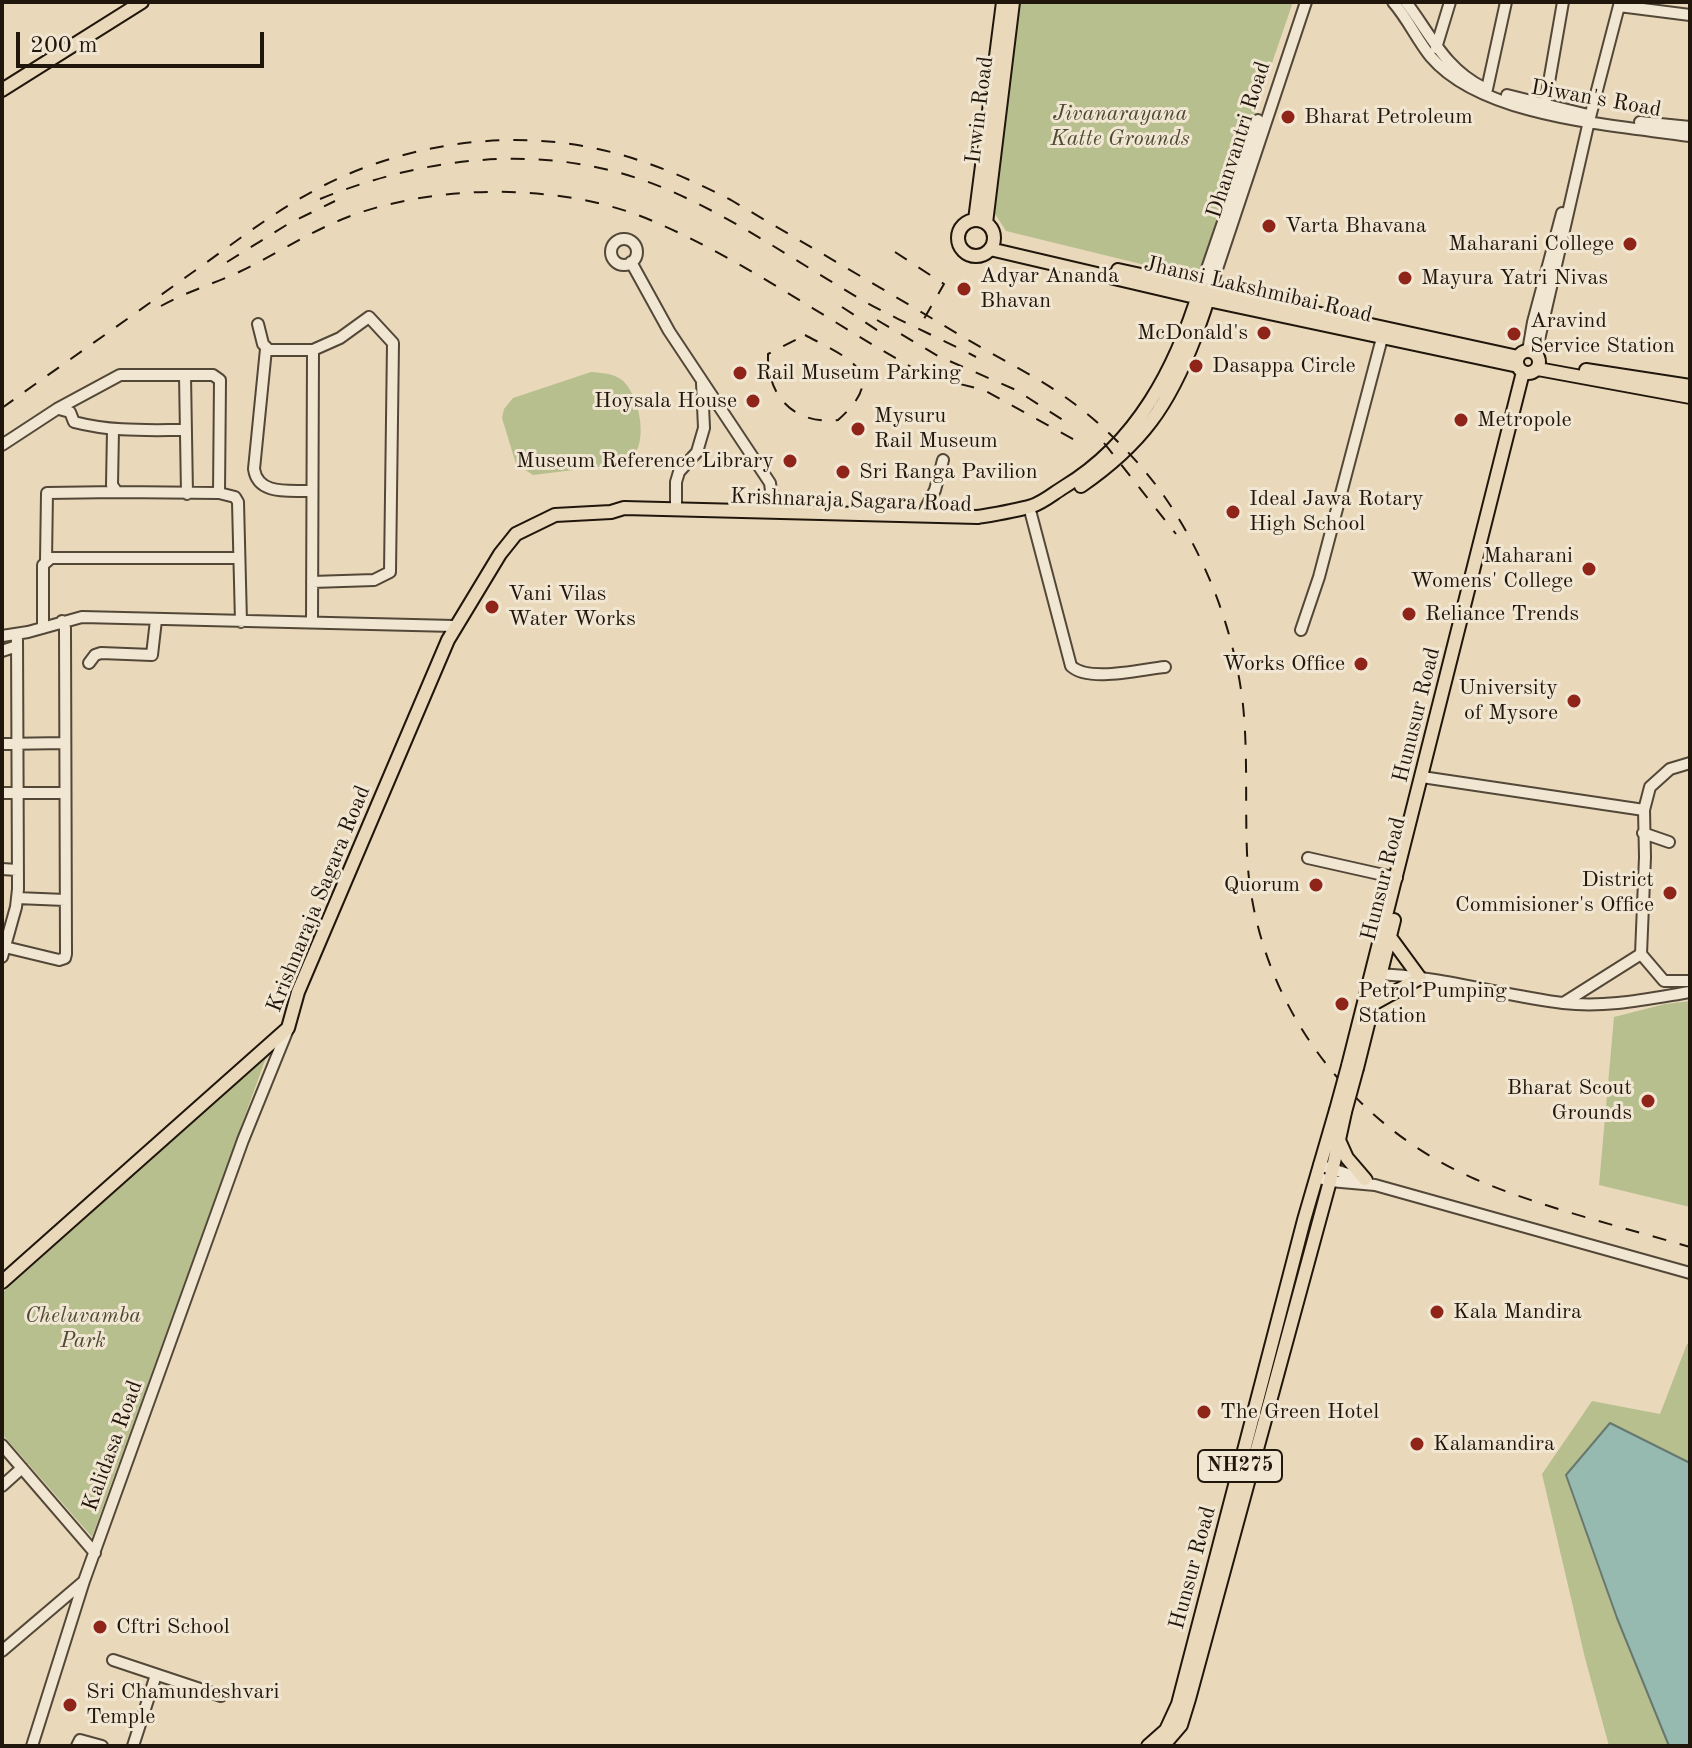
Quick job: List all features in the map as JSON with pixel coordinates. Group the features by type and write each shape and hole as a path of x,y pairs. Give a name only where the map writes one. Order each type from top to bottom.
{"main road":[{"path":"2,90 142,2"},
{"name":"Irwin Road","path":"980,221 1003,2"},
{"name":"Irwin Road","path":"980,221 1013,2"},
{"path":"980,221 993,231 992,246 974,256 960,247 960,230 966,223 980,221"},
{"name":"Jhansi Lakshmibai Road","path":"992,246 1690,397"},
{"name":"Jhansi Lakshmibai Road","path":"1204,294 1382,338 1690,386"},
{"name":"Krishnaraja Sagara Road","path":"2,1282 288,1028 298,992 454,626 516,534 555,515 611,512 624,508 978,525 1038,513 1105,469 1164,407 1183,367 1204,294"},
{"name":"Krishnaraja Sagara Road","path":"781,516 978,517 1035,505 1078,479 1133,428 1154,399 1204,294"},
{"name":"Hunusur Road","path":"1352,1067 1377,974 1397,878 1529,363"},
{"name":"Krishnaraja Sagara Road","path":"611,512 623,516 763,515"},
{"name":"Hunsur Road","path":"1148,1746 1166,1730 1178,1704 1352,1067 1373,1004 1377,974 1390,937 1425,777"},
{"path":"1373,1004 1420,978 1390,937"},
{"path":"1163,1746 1181,1725 1189,1699 1324,1173 1338,1138 1340,1111"},
{"path":"1338,1138 1347,1158 1370,1182"}],"street":[{"name":"Dhanvantri Road","path":"1204,294 1299,2"},
{"name":"Dhanvantri Road","path":"1265,113 1306,2"},
{"name":"Diwan's Road","path":"1393,2 1431,57 1468,88 1544,113 1690,136"},
{"path":"1406,2 1449,64 1470,81 1487,89 1590,118 1690,127"},
{"path":"1436,48 1450,2"},
{"path":"1487,89 1506,2"},
{"path":"1545,105 1563,2"},
{"path":"1529,363 1533,322 1619,4 1661,7 1690,15"},
{"path":"631,262 669,331 770,483 781,516"},
{"path":"266,349 313,350 340,338 369,317 393,343 390,572 374,580 312,582"},
{"path":"258,324 266,349 254,469 256,480 270,489 312,491"},
{"path":"1301,630 1319,577 1382,338"},
{"path":"312,622 313,350"},
{"path":"2,445 57,409 120,375 213,375 220,380 219,493"},
{"path":"185,375 187,494"},
{"path":"676,510 679,472 697,452 704,428 702,381"},
{"path":"57,409 70,412 74,422 113,430 186,430"},
{"path":"113,430 112,485 117,492"},
{"path":"922,516 935,490 943,460"},
{"path":"763,515 771,491"},
{"path":"43,628 47,493 229,494 238,502 241,622"},
{"path":"1031,514 1071,666 1076,671 1096,675 1165,667"},
{"path":"46,560 239,558"},
{"path":"2,651 43,628 82,617 454,626"},
{"path":"89,663 101,653 152,655 156,620"},
{"path":"17,640 17,898 3,952 62,960 66,954 65,628 62,621"},
{"path":"2,636 17,640"},
{"path":"2,744 65,743"},
{"path":"1688,987 1664,981 1641,954 1644,810 1650,787 1670,769 1690,763"},
{"path":"1425,777 1644,810"},
{"path":"2,793 65,793"},
{"path":"1643,833 1669,842"},
{"path":"1308,858 1397,878"},
{"path":"2,869 17,870"},
{"path":"17,898 65,900"},
{"path":"1564,1003 1641,954"},
{"path":"1377,974 1420,978 1564,1003 1633,1003 1688,987"},
{"name":"Kalidasa Road","path":"32,1746 84,1581 243,1140 288,1028"},
{"path":"1324,1173 1370,1182 1690,1273"},
{"path":"2,1445 95,1553"},
{"path":"2,1486 22,1468"},
{"path":"2,1651 84,1581"},
{"path":"113,1660 221,1696"},
{"path":"133,1746 156,1675"},
{"path":"77,1746 80,1740 102,1746"}],"green space":[{"name":"Jivanarayana Katte Grounds","path":"1012,2 1293,2 1198,278 1006,231 988,203"},
{"path":"591,372 619,378 634,398 640,437 632,458 623,464 533,475 516,464 502,418 504,409 513,398"},
{"name":"Bharat Scout Grounds","path":"1690,1001 1690,1207 1599,1185 1614,1017"},
{"name":"Cheluvamba Park","path":"267,1055 92,1537 2,1434 2,1293"},
{"path":"1687,1344 1690,1344 1690,1463 1610,1423 1566,1475 1617,1618 1669,1746 1609,1746 1542,1474 1592,1401 1660,1414"}],"water":[{"path":"1610,1423 1690,1463 1690,1746 1669,1746 1617,1618 1566,1475"}],"railway":[{"path":"2,408 283,209 347,174 379,162 446,146 515,140 549,142 621,155 659,167 713,191 1059,393 1110,434 1164,496 1205,570 1233,650 1245,723 1247,853 1253,905 1267,956 1288,1004 1314,1048 1347,1089 1385,1124 1428,1155 1475,1179 1554,1208 1690,1247"},
{"path":"320,199 363,183 452,163 496,159 586,165 630,176 698,203 862,300 976,357"},
{"path":"161,306 239,272 353,215 426,197 465,193 545,194 620,209 655,222 754,273 913,368 984,390 1082,444"},
{"path":"227,262 288,224 335,201"},
{"path":"895,252 944,284 921,324"},
{"path":"842,307 883,334"},
{"path":"877,320 938,356 1016,390 1066,422"},
{"path":"805,335 836,351 858,368 862,379 861,390 854,404 838,420 809,418 797,413 786,405 772,383 768,354 805,335"},
{"path":"1104,443 1176,534"}],"place":[{"name":"Bharat Petroleum","path":"1288,117"},
{"name":"Varta Bhavana","path":"1269,226"},
{"name":"Maharani College","path":"1630,244"},
{"name":"Mayura Yatri Nivas","path":"1405,278"},
{"name":"Adyar Ananda Bhavan","path":"964,289"},
{"name":"McDonald's","path":"1264,333"},
{"name":"Aravind Service Station","path":"1514,334"},
{"name":"Dasappa Circle","path":"1196,366"},
{"name":"Rail Museum Parking","path":"740,373"},
{"name":"Hoysala House","path":"753,401"},
{"name":"Metropole","path":"1461,420"},
{"name":"Mysuru Rail Museum","path":"858,429"},
{"name":"Museum Reference Library","path":"790,461"},
{"name":"Sri Ranga Pavilion","path":"843,472"},
{"name":"Ideal Jawa Rotary High School","path":"1233,512"},
{"name":"Maharani Womens' College","path":"1589,569"},
{"name":"Vani Vilas Water Works","path":"492,607"},
{"name":"Reliance Trends","path":"1409,614"},
{"name":"Works Office","path":"1361,664"},
{"name":"University of Mysore","path":"1574,701"},
{"name":"Quorum","path":"1316,885"},
{"name":"District Commisioner's Office","path":"1670,893"},
{"name":"Petrol Pumping Station","path":"1342,1004"},
{"name":"Bharat Scout Grounds","path":"1648,1101"},
{"name":"Kala Mandira","path":"1437,1312"},
{"name":"The Green Hotel","path":"1204,1412"},
{"name":"Kalamandira","path":"1417,1444"},
{"name":"Cftri School","path":"100,1627"},
{"name":"Sri Chamundeshvari Temple","path":"70,1705"}]}
